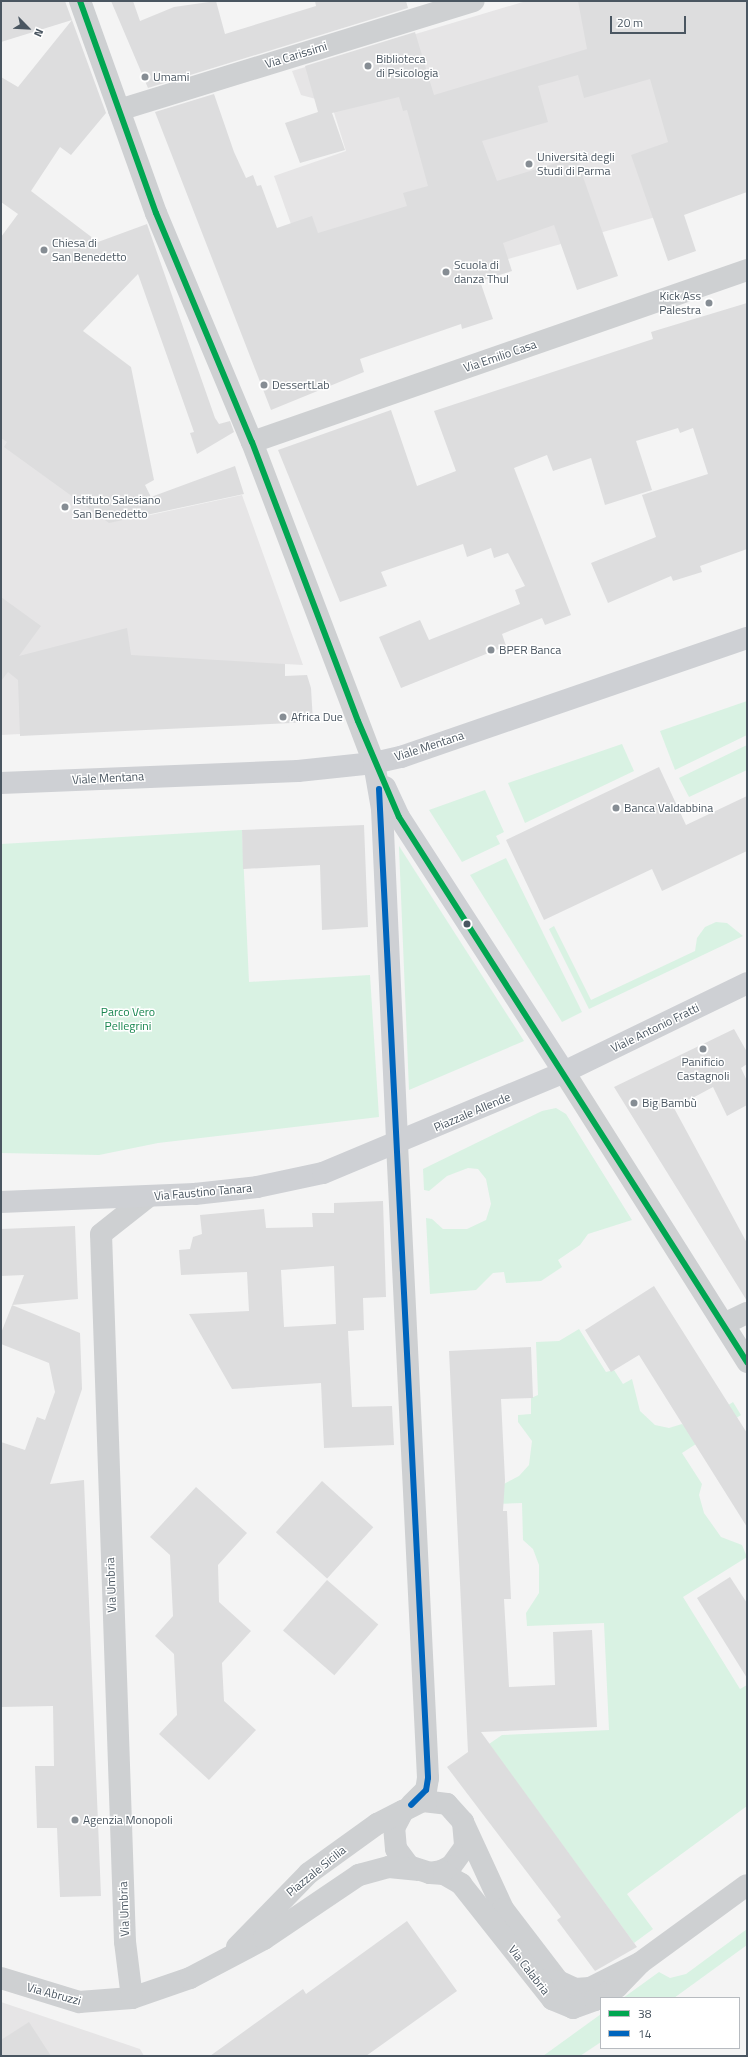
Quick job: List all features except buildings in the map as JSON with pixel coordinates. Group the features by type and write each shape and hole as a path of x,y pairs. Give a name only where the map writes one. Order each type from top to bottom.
{"main road":[{"name":"Viale Mentana","path":"1,783 298,771 374,762 408,754 747,638"},
{"path":"374,762 399,817 564,1072"},
{"path":"374,762 382,809 397,1144"},
{"name":"Viale Antonio Fratti","path":"564,1072 747,983"},
{"name":"Piazzale Allende","path":"397,1144 564,1072"},
{"name":"Via Faustino Tanara","path":"1,1202 227,1192 290,1181 352,1163 397,1144"}],"street":[{"path":"80,1 156,213 252,442 374,762"},
{"name":"Via Carissimi","path":"118,110 474,1"},
{"name":"Via Emilio Casa","path":"252,442 747,270"},
{"path":"564,1072 747,1362"},
{"path":"397,1144 428,1778 426,1790 407,1808 394,1828 396,1849 401,1859 425,1872 451,1866 459,1858 465,1847 463,1822 452,1808 436,1800 407,1808"},
{"name":"Via Umbria","path":"132,1998 125,1942 101,1234 149,1196"},
{"path":"724,1324 747,1313"},
{"name":"Piazzale Sicilia","path":"221,1961 309,1873 377,1824 407,1808"},
{"name":"Via Calabria","path":"463,1822 503,1908 558,1981 575,1989 590,1988 640,1963"},
{"name":"Piazzale Sicilia","path":"132,1998 176,1984 271,1935 359,1875 389,1867 425,1872"},
{"name":"Via Calabria","path":"425,1872 444,1874 461,1884 552,2000 564,2006 580,2007 600,1998"},
{"name":"Via Calabria","path":"601,1997 640,1963 747,1885"},
{"name":"Via Abruzzi","path":"1,1978 79,2002 132,1998"}],"shaded area":[{"name":"Università degli Studi di Parma","path":"526,1 747,1 747,191 322,312 274,176 346,151 331,103 301,95 292,71"},
{"name":"Istituto Salesiano San Benedetto","path":"1,293 107,399 132,519 242,495 303,665 285,664 20,734 1,735"},
{"path":"1,2002 140,2049 144,2056 1,2056"}],"green space":[{"path":"747,701 747,735 675,770 660,731"},
{"path":"622,744 634,771 525,823 508,783"},
{"path":"747,745 747,770 689,797 679,778"},
{"path":"485,790 504,832 496,836 500,844 462,862 429,810"},
{"name":"Parco Vero Pellegrini","path":"242,830 249,982 370,975 379,1117 158,1143 99,1155 1,1153 1,844"},
{"path":"399,846 524,1041 409,1090 399,848"},
{"path":"506,858 582,1012 562,1022 470,875"},
{"path":"716,922 727,923 743,936 589,1009 549,929 554,926 591,1000 695,951 697,938 705,927"},
{"path":"556,1108 566,1114 632,1220 588,1234 580,1245 558,1260 562,1267 541,1281 506,1283 504,1272 493,1273 476,1290 430,1294 426,1218 432,1219 443,1229 467,1229 486,1220 491,1204 486,1179 478,1169 468,1168 447,1176 429,1191 424,1190 423,1169 542,1111"},
{"path":"579,1329 606,1372 614,1370 623,1384 632,1379 640,1411 655,1425 669,1428 682,1424 689,1430 733,1402 741,1415 682,1453 702,1484 699,1495 704,1513 721,1537 742,1545 747,1557 683,1597 740,1689 747,1685 747,1806 627,1894 653,1929 634,1943 489,1744 502,1735 609,1730 604,1623 527,1626 526,1613 539,1593 539,1565 533,1549 523,1540 522,1503 464,1505 519,1476 529,1465 532,1441 518,1422 518,1415 531,1414 531,1398 538,1395 536,1342 559,1341"},
{"path":"747,1929 747,1945 675,1997 624,1997 659,1972 670,1978 686,1974"},
{"path":"600,2015 600,2043 580,2056 543,2056"}],"transit line":[{"name":"38","path":"80,1 156,213 252,442 358,721 399,817 747,1362"},
{"name":"14","path":"379,789 428,1778 426,1790 411,1805"}],"place":[{"name":"Biblioteca di Psicologia","path":"368,66"},
{"name":"Umami","path":"145,77"},
{"name":"Università degli Studi di Parma","path":"529,164"},
{"name":"Chiesa di San Benedetto","path":"44,250"},
{"name":"Scuola di danza Thul","path":"446,272"},
{"name":"Kick Ass Palestra","path":"709,303"},
{"name":"DessertLab","path":"264,385"},
{"name":"Istituto Salesiano San Benedetto","path":"65,507"},
{"name":"BPER Banca","path":"491,650"},
{"name":"Africa Due","path":"283,717"},
{"name":"Banca Valdabbina","path":"616,808"},
{"name":"Panificio Castagnoli","path":"703,1049"},
{"name":"Big Bambù","path":"634,1103"},
{"name":"Agenzia Monopoli","path":"75,1820"}]}
